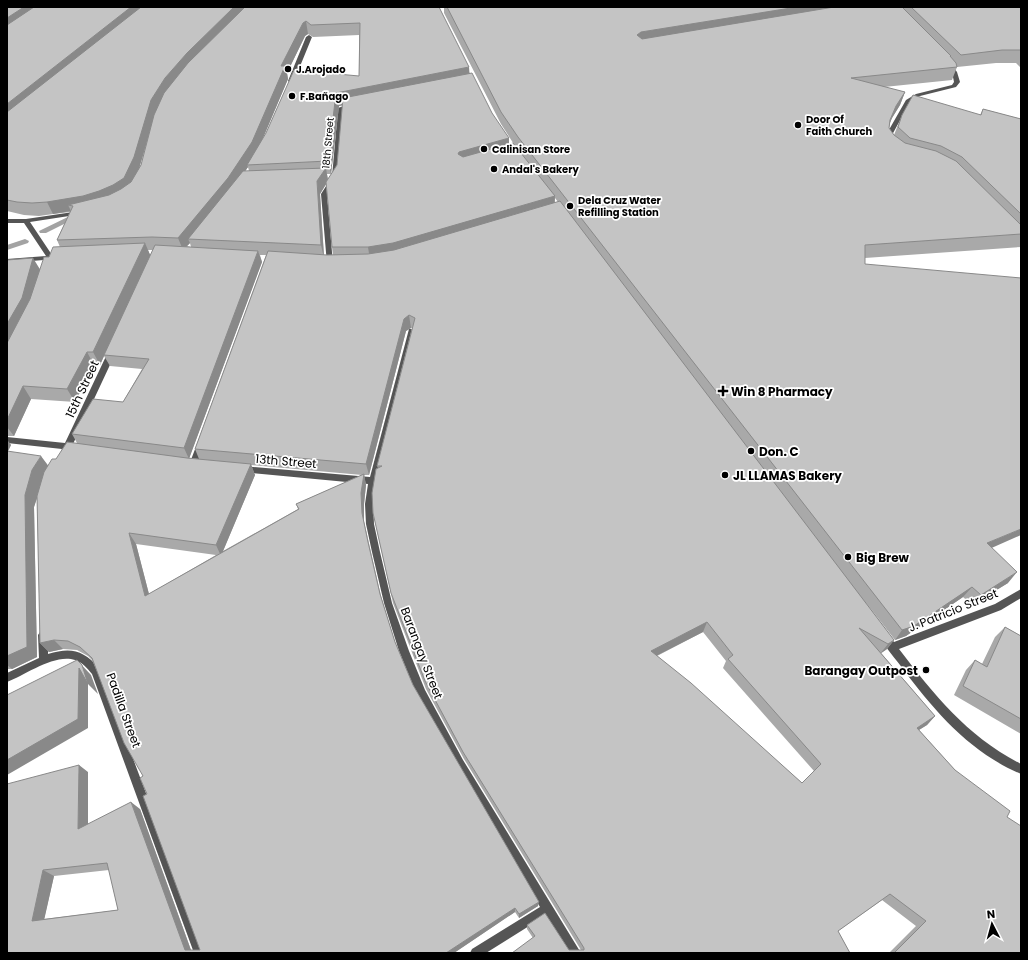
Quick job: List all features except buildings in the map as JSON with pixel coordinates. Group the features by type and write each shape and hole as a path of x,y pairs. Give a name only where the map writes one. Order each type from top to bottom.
{"street":[{"path":"288,90 309,37"},
{"path":"890,144 888,140 889,136 908,101 918,95 947,89 954,86 957,82 954,71 943,60"},
{"name":"18th Street","path":"322,263 333,264 324,194 335,177 341,108 357,104"},
{"path":"327,178 335,177"},
{"path":"7,221 27,223 88,211"},
{"path":"7,261 52,259 27,223"},
{"name":"Barangay Street","path":"411,331 373,481 369,504 370,524 388,603 404,651 418,686 460,763 575,953"},
{"name":"15th Street","path":"68,447 114,346"},
{"path":"193,465 204,436"},
{"path":"7,440 84,449"},
{"path":"60,460 68,447"},
{"name":"13th Street","path":"232,468 373,481"},
{"name":"J. Patricio Street","path":"892,647 998,607 1021,592"},
{"path":"43,622 44,660"},
{"path":"877,628 950,720 975,742 996,757 1021,769"},
{"name":"Padilla Street","path":"7,678 44,660 59,655 73,654 87,659 96,671 200,953"},
{"path":"476,953 547,909"}],"waterway":[{"path":"43,231 76,216"},
{"path":"7,248 25,241"}],"place":[{"name":"J.Arojado","path":"288,69"},
{"name":"F.Bañago","path":"292,96"},
{"name":"Door Of Faith Church","path":"798,125"},
{"name":"Calinisan Store","path":"484,149"},
{"name":"Andal's Bakery","path":"494,169"},
{"name":"Dela Cruz Water Refilling Station","path":"570,206"},
{"name":"Win 8 Pharmacy","path":"723,391"},
{"name":"Don. C","path":"751,451"},
{"name":"JL LLAMAS Bakery","path":"725,475"},
{"name":"Big Brew","path":"848,557"},
{"name":"Barangay Outpost","path":"926,670"}]}
